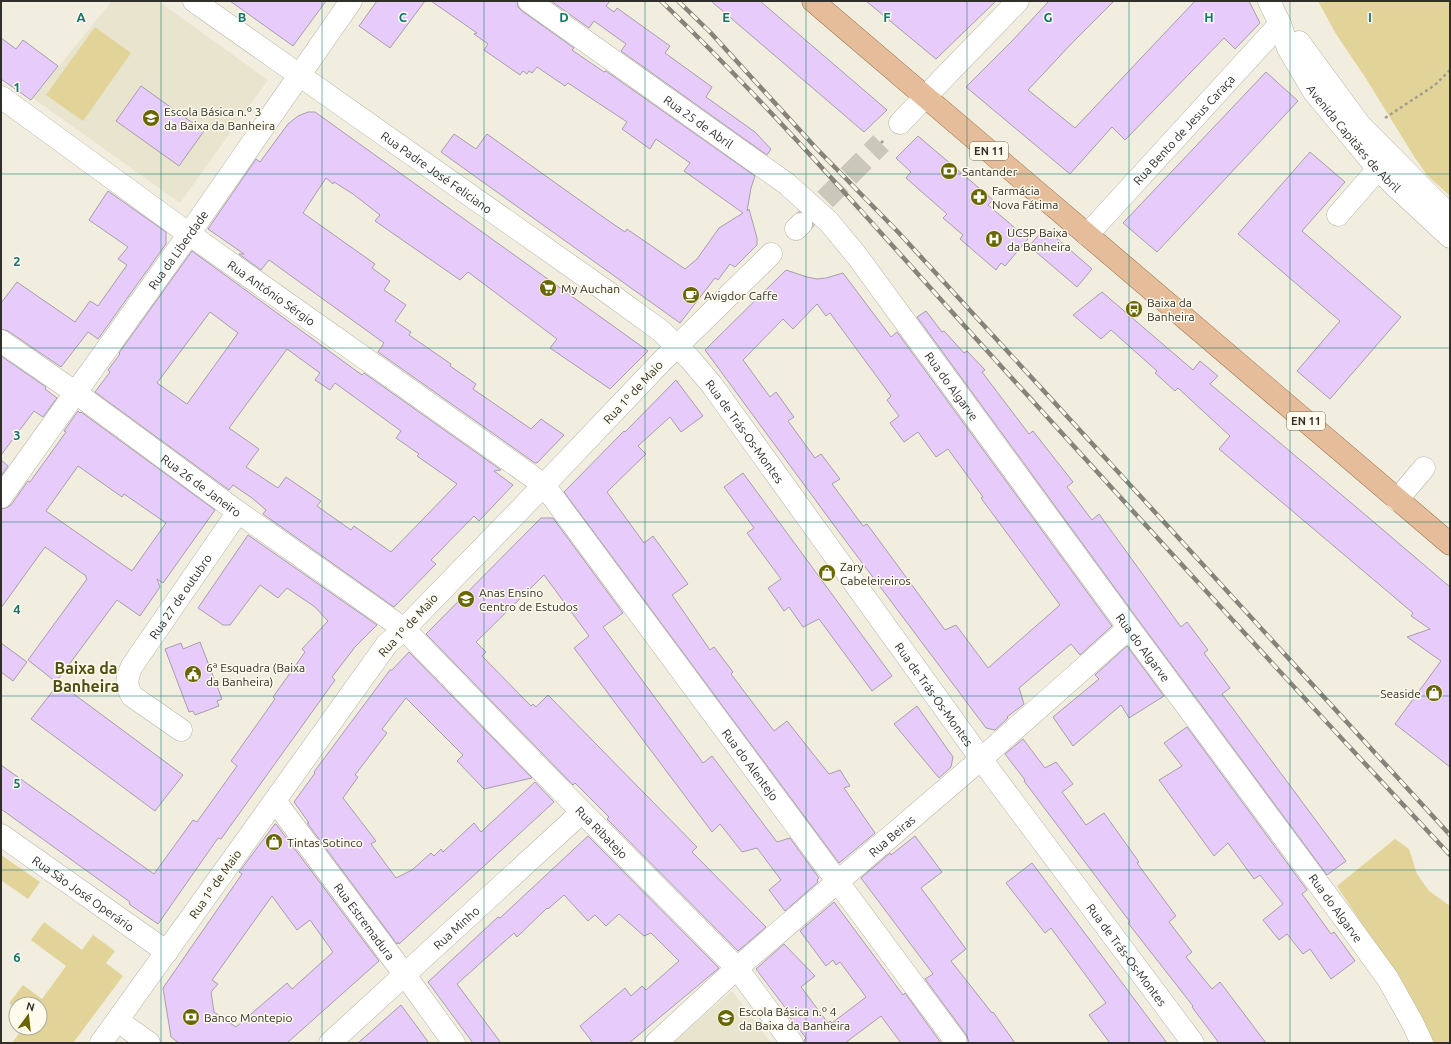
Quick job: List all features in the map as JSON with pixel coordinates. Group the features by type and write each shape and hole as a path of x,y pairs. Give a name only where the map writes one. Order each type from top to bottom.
{"main road":[{"name":"EN 11","path":"813,1 1398,500 1447,539"}],"street":[{"name":"Rua Padre José Feliciano","path":"194,1 298,76 606,291 661,332 677,346"},
{"name":"Rua da Liberdade","path":"1,497 189,234 351,1"},
{"name":"Rua 25 de Abril","path":"529,1 787,184 829,222 857,256"},
{"path":"900,123 1018,1"},
{"name":"Avenida Capitães de Abril","path":"1268,1 1280,24 1288,48 1314,92 1392,184 1450,237"},
{"name":"Avenida Capitães de Abril","path":"1280,24 1295,37 1360,125 1450,216"},
{"name":"Rua Bento de Jesus Caraça","path":"1087,235 1280,24"},
{"name":"Rua António Sérgio","path":"1,97 189,234 544,485"},
{"path":"1338,215 1378,169"},
{"name":"Rua 1º de Maio","path":"101,1043 387,644 404,629 677,346 771,254"},
{"name":"Rua do Algarve","path":"857,256 1388,979 1422,1043"},
{"name":"Rua 26 de Janeiro","path":"1,341 238,512 404,629"},
{"name":"Rua de Trás-Os-Montes","path":"677,346 702,372 712,385 981,759 1193,1043"},
{"path":"1398,500 1424,468"},
{"name":"Rua do Alentejo","path":"544,485 957,1043"},
{"name":"Rua 27 de outubro","path":"181,730 132,696 126,682 132,666 238,512"},
{"name":"Rua Beiras","path":"656,1043 737,968 981,759 1129,628"},
{"name":"Rua Ribatejo","path":"404,629 582,812 737,968 792,1043"},
{"name":"Rua Estremadura","path":"275,801 454,1043"},
{"name":"Rua Minho","path":"330,1043 582,812"},
{"name":"Rua São José Operário","path":"1,835 167,952"},
{"path":"118,1021 149,1043"}],"path":[{"path":"1385,118 1435,85 1450,70"}],"shaded area":[{"name":"Escola Básica n.º 3 da Baixa da Banheira","path":"112,1 158,1 268,80 180,203 33,98"},
{"path":"1318,1 1450,1 1450,196 1427,175 1415,158 1365,77 1336,34"},
{"path":"95,27 131,53 83,121 46,95"},
{"path":"1395,839 1409,849 1417,874 1429,891 1450,906 1450,1043 1434,1043 1408,994 1337,886"},
{"path":"1,855 40,882 28,899 1,880"},
{"path":"44,922 82,950 93,935 115,951 106,963 123,976 73,1043 12,1043 17,1036 48,1036 48,996 44,996 66,966 31,940"},
{"path":"23,985 38,996 14,996"},
{"name":"Escola Básica n.º 4 da Baixa da Banheira","path":"731,992 733,992 771,1043 672,1043"}],"building":[{"path":"230,1 326,1 293,46"},
{"path":"377,1 425,1 390,48 359,26"},
{"path":"431,1 517,1 518,7 522,11 574,48 572,50 604,72 606,71 755,176 751,188 747,211 749,209 757,238 757,245 735,267 730,264 718,280 715,278 680,323 441,152 454,134 476,149 487,134 625,232 627,229 685,269 697,259 719,228 743,213 684,171 690,163 656,139 650,149 622,129 627,122 568,83 565,86 537,67 532,73 529,71 527,74 523,71 520,75 484,50 488,44 474,34 477,33"},
{"path":"551,1 610,1 606,6 614,12 617,8 670,46 665,53 712,87 706,97 755,132 771,149 767,155 621,51 626,44 594,21 589,28"},
{"path":"711,1 760,1 887,110 864,132"},
{"path":"866,1 996,1 936,59"},
{"path":"1049,1 1114,1 1028,90 1075,128 1195,1 1249,1 1260,23 1235,49 1224,38 1125,140 1112,127 1070,174 966,87"},
{"path":"1,38 16,49 23,40 58,66 31,100 1,79"},
{"path":"1266,72 1298,101 1157,252 1123,223"},
{"path":"141,86 204,131 179,166 116,121"},
{"path":"308,112 315,112 648,351 610,389 550,348 557,339 468,272 460,280 375,221 380,215 353,194 334,182 333,184 326,178 303,213 375,264 372,268 390,281 384,290 406,305 395,321 411,332 409,335 451,364 450,366 476,384 473,389 531,429 541,419 564,435 537,463 378,352 384,343 269,260 261,270 239,254 244,254 208,229 256,159 260,162 288,124 298,116"},
{"path":"918,136 993,200 988,205 1028,239 1005,266 1001,263 996,270 960,239 963,235 943,218 947,214 906,178 911,172 896,158"},
{"path":"1310,152 1345,182 1302,231 1401,317 1330,399 1297,371 1340,321 1238,234"},
{"path":"108,191 166,232 166,244 98,339 88,332 61,367 8,331 1,329 1,303 17,282 75,322 90,301 98,306 127,265 118,259 128,247 89,220"},
{"path":"1045,228 1092,269 1077,287 1029,246"},
{"path":"192,251 362,375 364,373 501,470 494,471 513,485 479,521 474,516 431,560 436,564 394,607 263,514 266,510 252,498 233,485 229,490 95,392 110,372 108,370 120,354 119,353","holes":["210,312 238,333 187,404 157,383","287,349 320,373 315,380 330,390 335,383 401,431 396,438 419,454 417,456 457,484 391,552 354,526 351,530 317,506 321,501 286,477 278,488 246,467 259,449 229,428"]},
{"path":"786,270 817,279 843,273 891,337 897,332 1112,626 1080,655 1071,644 1019,688 1024,704 1007,717 1008,718 995,730 986,728 705,350","holes":["817,304 826,316 830,313 891,396 887,400 899,416 890,423 904,442 918,432 936,457 948,449 983,497 981,498 1060,605 988,668 956,625 945,630 867,524 863,526 832,484 840,479 821,454 815,458 788,421 794,417 776,392 770,397 743,360 783,319 793,329"]},
{"path":"1102,292 1193,370 1200,361 1218,376 1210,384 1450,587 1450,767 1395,724 1441,661 1407,637 1430,629 1411,616 1413,613 1219,449 1230,436 1178,388 1175,391 1155,373 1157,371 1111,330 1101,339 1073,315"},
{"path":"926,311 942,332 944,331 964,353 967,351 985,370 982,372 1029,434 1033,431 1073,482 1067,487 1092,520 1099,514 1181,627 1187,622 1208,650 1204,653 1230,688 1222,694 1346,861 1327,875 917,317"},
{"path":"1,356 46,387 45,389 57,398 43,417 34,411 1,455"},
{"path":"676,380 703,416 681,432 670,417 638,446 646,454 607,492 644,543 653,536 688,584 672,595 710,650 714,647 733,672 731,674 774,731 787,721 829,774 840,770 850,786 844,788 875,833 839,863 564,492"},
{"path":"78,411 80,413 81,412 215,510 163,583 157,579 160,587 140,616 117,600 56,682 28,660 87,579 86,576 45,547 1,608 1,509 11,505 28,481 30,482 66,432 64,431","holes":["78,466 122,497 124,494 166,523 132,571 46,511"]},
{"path":"1,460 8,466 1,476"},
{"path":"743,473 892,676 872,691 819,619 803,627 789,607 784,611 768,588 781,579 747,533 754,528 724,487"},
{"path":"541,518 553,518 623,613 603,627 703,763 712,756 777,842 790,838 819,878 817,880 818,882 785,911 769,890 781,880 757,848 742,852 720,824 712,832 574,648 589,636 544,575 476,642 486,652 482,656 531,706 533,704 536,707 548,695 697,847 692,852 766,927 738,951 607,819 609,817 575,783 573,785 426,634"},
{"path":"248,535 377,625 355,647 332,677 335,680 221,839 218,838 158,924 129,904 130,902 1,809 1,765 154,874 193,820 197,822 237,766 231,761 275,699 273,697 305,652 302,649 328,621 315,607 287,588 278,598 260,585 230,625 223,625 198,608"},
{"name":"6ª Esquadra (Baixa da Banheira)","path":"200,642 222,699 217,701 219,706 195,715 193,711 189,712 165,649 181,643 183,649"},
{"path":"1,643 27,662 13,681 1,672"},
{"path":"1127,646 1164,696 1129,718 1121,705 1073,746 1053,717 1099,679 1095,675"},
{"path":"409,652 532,778 484,789 457,761 463,755 406,698 382,729 387,733 355,775 358,777 343,798 376,841 371,844 396,878 412,870 431,853 434,856 441,849 443,852 474,823 481,832 535,782 554,802 399,944 398,942 397,944 307,823 309,823 294,802 315,773 314,772 390,670 392,670"},
{"path":"59,683 183,775 155,811 31,719"},
{"path":"917,706 953,757 951,767 939,778 894,724"},
{"path":"1187,727 1307,890 1302,894 1331,934 1334,932 1355,961 1331,979 1310,949 1303,954 1287,934 1279,940 1263,920 1283,904 1260,875 1254,879 1228,843 1214,856 1159,780 1182,766 1164,743"},
{"path":"1023,739 1045,768 1056,762 1073,784 1062,792 1086,825 1104,813 1139,862 1137,863 1176,916 1169,922 1192,952 1186,957 1212,989 1220,982 1266,1043 1219,1043 1192,1007 1193,1006 1128,923 1130,922 1005,754"},
{"path":"276,824 379,961 287,1043 179,1043 171,1037 163,988 242,874 239,872","holes":["272,896 297,930 310,920 333,952 292,989 287,983 236,1027 214,1012 211,992 218,984 212,980"]},
{"path":"588,836 719,968 629,1043 593,1043 580,1026 625,988 631,996 642,986 646,990 679,961 651,933 644,936 619,914 606,926 595,915 588,921 564,895 548,909 547,908 517,937 514,933 457,984 501,1043 473,1043 428,982 498,917 500,918"},
{"path":"915,836 942,872 921,888 966,949 951,961 992,1013 993,1012 1015,1043 969,1043 967,1036 925,979 933,974 861,878 890,853 891,855"},
{"path":"1032,863 1167,1043 1110,1043 1089,1015 1106,1003 1051,928 1045,933 1006,883"},
{"path":"834,902 903,995 905,993 941,1043 901,1043 881,1016 845,1043 804,1043 806,1038 756,969 784,944 815,976 801,987 828,1023 830,1021 832,1023 866,997 840,962 836,965 833,960 826,966 800,931"},
{"path":"401,1005 429,1043 358,1043"}],"tunnel":[{"path":"802,223 881,143"}],"railway":[{"path":"661,1 703,42 824,169 1156,536 1450,855"},
{"path":"678,1 710,32 816,148 899,233 1450,835"}],"place":[{"name":"Escola Básica n.º 3 da Baixa da Banheira","path":"151,118"},
{"name":"Santander","path":"949,171"},
{"name":"Farmácia Nova Fátima","path":"979,197"},
{"name":"UCSP Baixa da Banheira","path":"994,239"},
{"name":"My Auchan","path":"548,288"},
{"name":"Avigdor Caffe","path":"691,295"},
{"name":"Baixa da Banheira","path":"1134,309"},
{"name":"Zary Cabeleireiros","path":"827,573"},
{"name":"Anas Ensino Centro de Estudos","path":"466,599"},
{"name":"6ª Esquadra (Baixa da Banheira)","path":"193,674"},
{"name":"Seaside","path":"1434,693"},
{"name":"Tintas Sotinco","path":"274,842"},
{"name":"Banco Montepio","path":"191,1017"},
{"name":"Escola Básica n.º 4 da Baixa da Banheira","path":"726,1018"}],"district":[{"name":"Baixa da Banheira","path":"86,677"}]}
